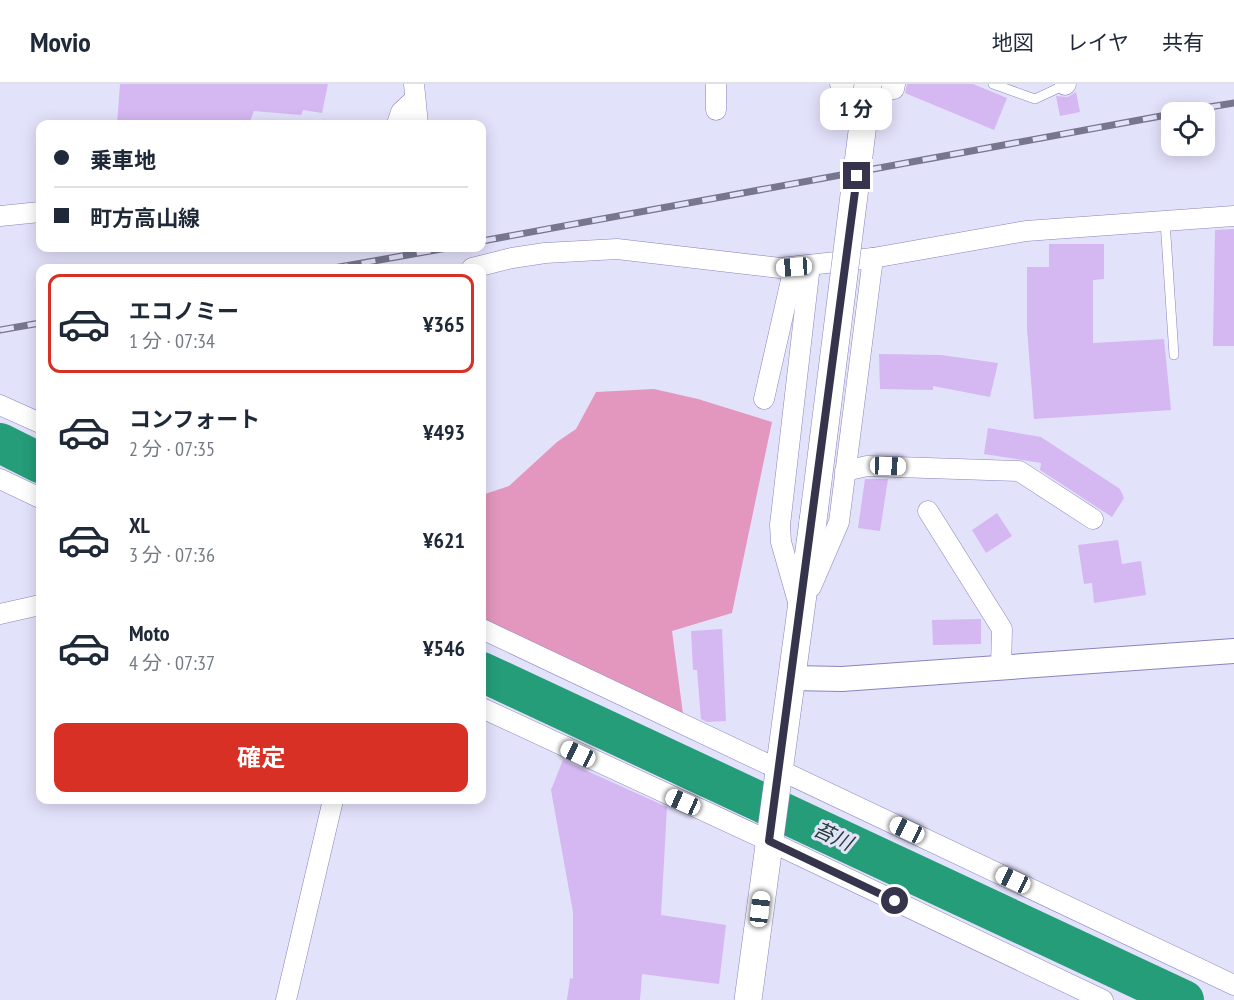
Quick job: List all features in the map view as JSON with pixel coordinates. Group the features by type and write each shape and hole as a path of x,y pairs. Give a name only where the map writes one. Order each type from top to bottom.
{"main road":[{"path":"748,1000 813,521 868,84"}],"street":[{"path":"716,84 716,110"},
{"path":"840,84 894,89 895,84"},
{"path":"398,120 401,112 411,103 417,120"},
{"path":"0,216 36,212"},
{"path":"486,265 545,253 617,249 657,252 757,267 802,266 873,258 1026,231 1234,216"},
{"path":"800,610 838,522 873,258"},
{"path":"764,399 802,266"},
{"path":"800,610 781,542 780,525 802,266"},
{"path":"0,405 36,421"},
{"path":"845,471 867,466 1019,471 1093,519"},
{"path":"0,479 36,496"},
{"path":"928,511 1002,629 1001,666"},
{"path":"0,614 36,606"},
{"path":"486,631 778,773 1234,985"},
{"path":"791,678 842,679 1234,651"},
{"path":"486,710 770,839 1103,1000"},
{"path":"286,1000 332,804"}],"lane":[{"path":"993,84 1035,99 1066,84"},
{"path":"1165,221 1174,355"}],"shaded area":[{"path":"654,389 698,399 772,422 732,613 672,631 683,714 486,622 486,494 509,486 557,442 576,429 596,392"}],"building":[{"path":"120,84 328,84 322,113 303,110 301,115 254,111 251,120 117,120"},
{"path":"907,84 973,84 1007,98 994,130 905,93"},
{"path":"1076,92 1080,112 1060,116 1056,96 1068,97"},
{"path":"1234,229 1234,346 1213,346 1215,230"},
{"path":"1049,244 1104,244 1104,279 1093,280 1093,343 1164,339 1171,410 1034,419 1027,329 1027,267 1049,267"},
{"path":"879,354 941,355 998,363 990,397 933,386 933,390 880,389"},
{"path":"988,428 1041,437 1120,489 1124,498 1112,517 1040,470 1041,463 984,454"},
{"path":"865,479 888,479 880,531 858,528"},
{"path":"997,513 1012,536 986,553 972,530"},
{"path":"1118,540 1122,564 1141,561 1146,595 1094,603 1092,583 1084,584 1078,545"},
{"path":"981,619 981,644 933,645 932,620"},
{"path":"722,629 726,721 707,722 701,719 697,670 693,670 691,631"},
{"path":"563,760 667,807 661,915 726,925 719,984 642,974 640,1000 567,1000 570,978 573,979 573,912 551,790"}],"waterway":[{"name":"苔川","path":"0,443 36,461"},
{"name":"苔川","path":"486,674 1184,1000"}],"railway":[{"path":"1215,106 1234,103"},
{"path":"486,240 1161,116"},
{"path":"357,264 424,252"},
{"path":"0,330 36,324"}],"route":[{"path":"857,176 769,841 895,901"}]}
